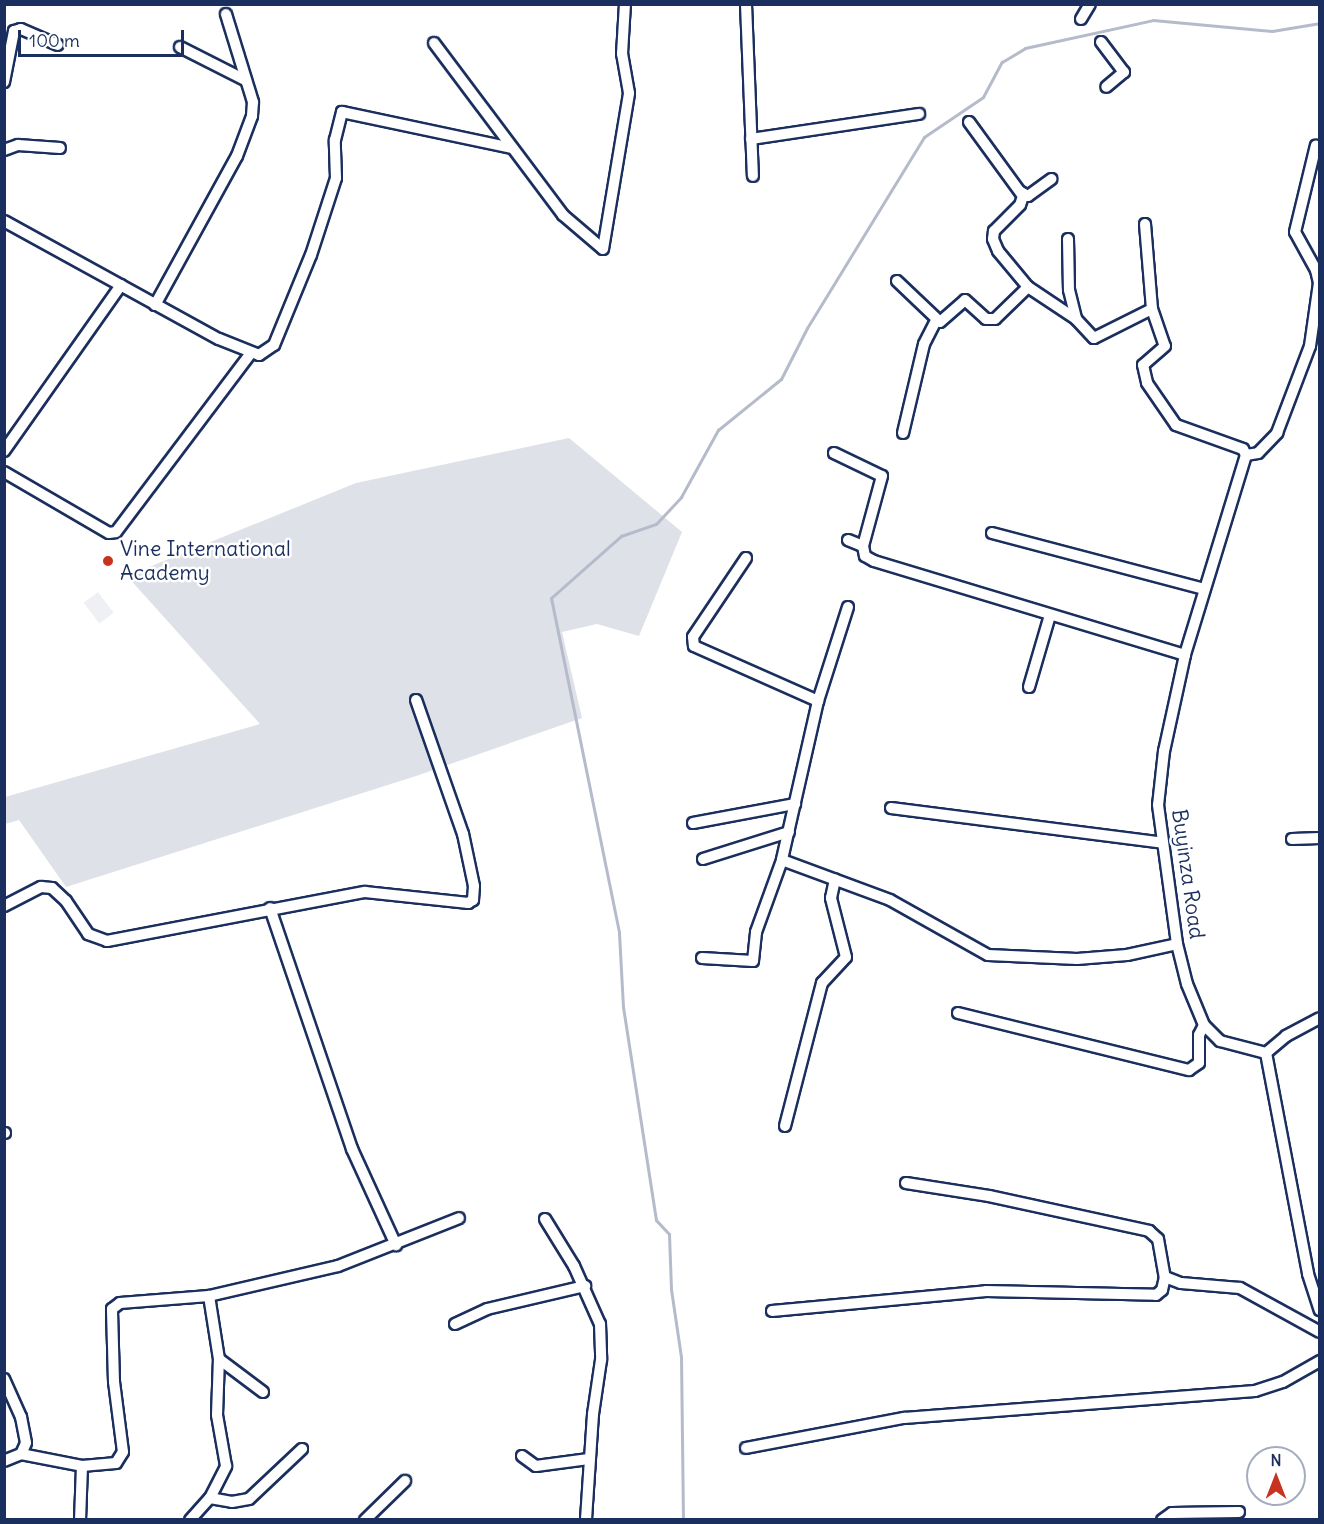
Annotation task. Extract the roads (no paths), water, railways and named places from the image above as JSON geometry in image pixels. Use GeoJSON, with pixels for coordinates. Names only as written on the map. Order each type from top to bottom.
{"type":"FeatureCollection","features":[{"type":"Feature","properties":{"kind":"street"},"geometry":{"type":"LineString","coordinates":[[434,43],[563,215],[603,249],[629,93],[622,54],[625,4]]}},
{"type":"Feature","properties":{"kind":"street"},"geometry":{"type":"LineString","coordinates":[[746,4],[753,176]]}},
{"type":"Feature","properties":{"kind":"street"},"geometry":{"type":"LineString","coordinates":[[1081,19],[1090,4]]}},
{"type":"Feature","properties":{"kind":"street"},"geometry":{"type":"LineString","coordinates":[[155,305],[248,132],[253,102],[226,14]]}},
{"type":"Feature","properties":{"kind":"street"},"geometry":{"type":"LineString","coordinates":[[4,82],[14,31],[21,29],[58,45]]}},
{"type":"Feature","properties":{"kind":"street"},"geometry":{"type":"LineString","coordinates":[[1101,42],[1124,72],[1106,87]]}},
{"type":"Feature","properties":{"kind":"street"},"geometry":{"type":"LineString","coordinates":[[180,47],[245,80]]}},
{"type":"Feature","properties":{"kind":"street"},"geometry":{"type":"LineString","coordinates":[[4,221],[155,305],[250,354],[266,354],[273,345],[312,255],[336,178],[335,140],[342,112],[511,148]]}},
{"type":"Feature","properties":{"kind":"street"},"geometry":{"type":"LineString","coordinates":[[751,139],[919,114]]}},
{"type":"Feature","properties":{"kind":"street"},"geometry":{"type":"LineString","coordinates":[[969,122],[1022,192],[1028,196],[1052,179]]}},
{"type":"Feature","properties":{"kind":"street"},"geometry":{"type":"LineString","coordinates":[[4,150],[18,145],[60,148]]}},
{"type":"Feature","properties":{"kind":"street"},"geometry":{"type":"LineString","coordinates":[[1145,224],[1152,309],[1165,346],[1143,365],[1142,373],[1173,421],[1199,434],[1243,449],[1246,454],[1258,453],[1277,433],[1310,346],[1318,283],[1313,263],[1296,237],[1295,227],[1316,145]]}},
{"type":"Feature","properties":{"kind":"street"},"geometry":{"type":"LineString","coordinates":[[1022,192],[1023,202],[996,229],[993,239],[998,252],[1028,287],[1076,319],[1090,337],[1096,338],[1152,309]]}},
{"type":"Feature","properties":{"kind":"street"},"geometry":{"type":"LineString","coordinates":[[1068,239],[1069,290],[1076,319]]}},
{"type":"Feature","properties":{"kind":"street"},"geometry":{"type":"LineString","coordinates":[[897,281],[936,320],[943,321],[964,300],[992,320],[1028,287]]}},
{"type":"Feature","properties":{"kind":"street"},"geometry":{"type":"LineString","coordinates":[[4,451],[121,285]]}},
{"type":"Feature","properties":{"kind":"street"},"geometry":{"type":"LineString","coordinates":[[903,433],[924,344],[936,320]]}},
{"type":"Feature","properties":{"kind":"street"},"geometry":{"type":"LineString","coordinates":[[4,472],[109,533],[116,532],[250,354]]}},
{"type":"Feature","properties":{"kind":"street"},"geometry":{"type":"LineString","coordinates":[[834,453],[882,476],[863,546],[865,556],[881,565],[1185,655]]}},
{"type":"Feature","properties":{"kind":"street","name":"Buyinza Road"},"geometry":{"type":"LineString","coordinates":[[1246,454],[1185,655],[1170,714],[1159,791],[1163,843],[1177,944],[1187,984],[1204,1025],[1220,1041],[1247,1051],[1266,1053]]}},
{"type":"Feature","properties":{"kind":"street"},"geometry":{"type":"LineString","coordinates":[[992,533],[1204,589]]}},
{"type":"Feature","properties":{"kind":"street"},"geometry":{"type":"LineString","coordinates":[[848,540],[863,546]]}},
{"type":"Feature","properties":{"kind":"street"},"geometry":{"type":"LineString","coordinates":[[746,558],[693,637],[694,646],[818,701]]}},
{"type":"Feature","properties":{"kind":"street"},"geometry":{"type":"LineString","coordinates":[[702,958],[753,961],[756,932],[786,846],[818,701],[848,607]]}},
{"type":"Feature","properties":{"kind":"street"},"geometry":{"type":"LineString","coordinates":[[1029,687],[1050,615]]}},
{"type":"Feature","properties":{"kind":"street"},"geometry":{"type":"LineString","coordinates":[[4,906],[41,888],[52,888],[66,901],[88,934],[99,940],[365,892],[460,903],[473,900],[463,834],[416,700]]}},
{"type":"Feature","properties":{"kind":"street"},"geometry":{"type":"LineString","coordinates":[[693,822],[795,804]]}},
{"type":"Feature","properties":{"kind":"street"},"geometry":{"type":"LineString","coordinates":[[891,808],[1163,843]]}},
{"type":"Feature","properties":{"kind":"street"},"geometry":{"type":"LineString","coordinates":[[703,859],[789,832]]}},
{"type":"Feature","properties":{"kind":"street"},"geometry":{"type":"LineString","coordinates":[[771,837],[786,846]]}},
{"type":"Feature","properties":{"kind":"street"},"geometry":{"type":"LineString","coordinates":[[1292,839],[1320,838]]}},
{"type":"Feature","properties":{"kind":"street"},"geometry":{"type":"LineString","coordinates":[[782,860],[890,900],[988,955],[1077,959],[1127,955],[1177,944]]}},
{"type":"Feature","properties":{"kind":"street"},"geometry":{"type":"LineString","coordinates":[[785,1126],[822,983],[846,957],[831,898],[835,879]]}},
{"type":"Feature","properties":{"kind":"street"},"geometry":{"type":"LineString","coordinates":[[270,908],[352,1149],[396,1245]]}},
{"type":"Feature","properties":{"kind":"street"},"geometry":{"type":"LineString","coordinates":[[957,1013],[1189,1070],[1199,1063],[1199,1035],[1204,1025]]}},
{"type":"Feature","properties":{"kind":"street"},"geometry":{"type":"LineString","coordinates":[[1319,1304],[1266,1053],[1286,1036],[1320,1018]]}},
{"type":"Feature","properties":{"kind":"street"},"geometry":{"type":"LineString","coordinates":[[772,1311],[986,1291],[1156,1295],[1162,1290],[1165,1277],[1158,1239],[1149,1231],[989,1196],[906,1183]]}},
{"type":"Feature","properties":{"kind":"street"},"geometry":{"type":"LineString","coordinates":[[4,1461],[21,1454],[82,1466],[116,1464],[123,1452],[114,1382],[112,1309],[120,1303],[209,1296],[338,1266],[396,1245],[459,1218]]}},
{"type":"Feature","properties":{"kind":"street"},"geometry":{"type":"LineString","coordinates":[[545,1219],[585,1286],[600,1324],[602,1343],[589,1460],[586,1520]]}},
{"type":"Feature","properties":{"kind":"street"},"geometry":{"type":"LineString","coordinates":[[1165,1277],[1181,1283],[1240,1288],[1320,1332]]}},
{"type":"Feature","properties":{"kind":"street"},"geometry":{"type":"LineString","coordinates":[[454,1324],[495,1306],[585,1286]]}},
{"type":"Feature","properties":{"kind":"street"},"geometry":{"type":"LineString","coordinates":[[190,1520],[210,1498],[226,1466],[217,1415],[219,1359],[209,1296]]}},
{"type":"Feature","properties":{"kind":"street"},"geometry":{"type":"LineString","coordinates":[[219,1359],[263,1392]]}},
{"type":"Feature","properties":{"kind":"street"},"geometry":{"type":"LineString","coordinates":[[746,1448],[904,1418],[1255,1391],[1282,1382],[1320,1361]]}},
{"type":"Feature","properties":{"kind":"street"},"geometry":{"type":"LineString","coordinates":[[4,1379],[24,1430],[26,1443],[21,1454]]}},
{"type":"Feature","properties":{"kind":"street"},"geometry":{"type":"LineString","coordinates":[[210,1498],[232,1502],[249,1499],[302,1449]]}},
{"type":"Feature","properties":{"kind":"street"},"geometry":{"type":"LineString","coordinates":[[522,1456],[536,1466],[589,1460]]}},
{"type":"Feature","properties":{"kind":"street"},"geometry":{"type":"LineString","coordinates":[[80,1520],[82,1466]]}},
{"type":"Feature","properties":{"kind":"street"},"geometry":{"type":"LineString","coordinates":[[365,1520],[405,1481]]}},
{"type":"Feature","properties":{"kind":"street"},"geometry":{"type":"LineString","coordinates":[[1162,1520],[1172,1513],[1239,1512]]}},
{"type":"Feature","properties":{"kind":"waterway"},"geometry":{"type":"LineString","coordinates":[[683,1520],[681,1357],[671,1289],[669,1234],[656,1220],[623,1007],[619,932],[551,598],[621,536],[656,524],[681,497],[718,430],[781,379],[807,328],[924,137],[983,97],[1002,62],[1025,48],[1153,20],[1272,31],[1320,23]]}},
{"type":"Feature","properties":{"kind":"place","name":"Vine International Academy"},"geometry":{"type":"Point","coordinates":[108,561]}}]}
